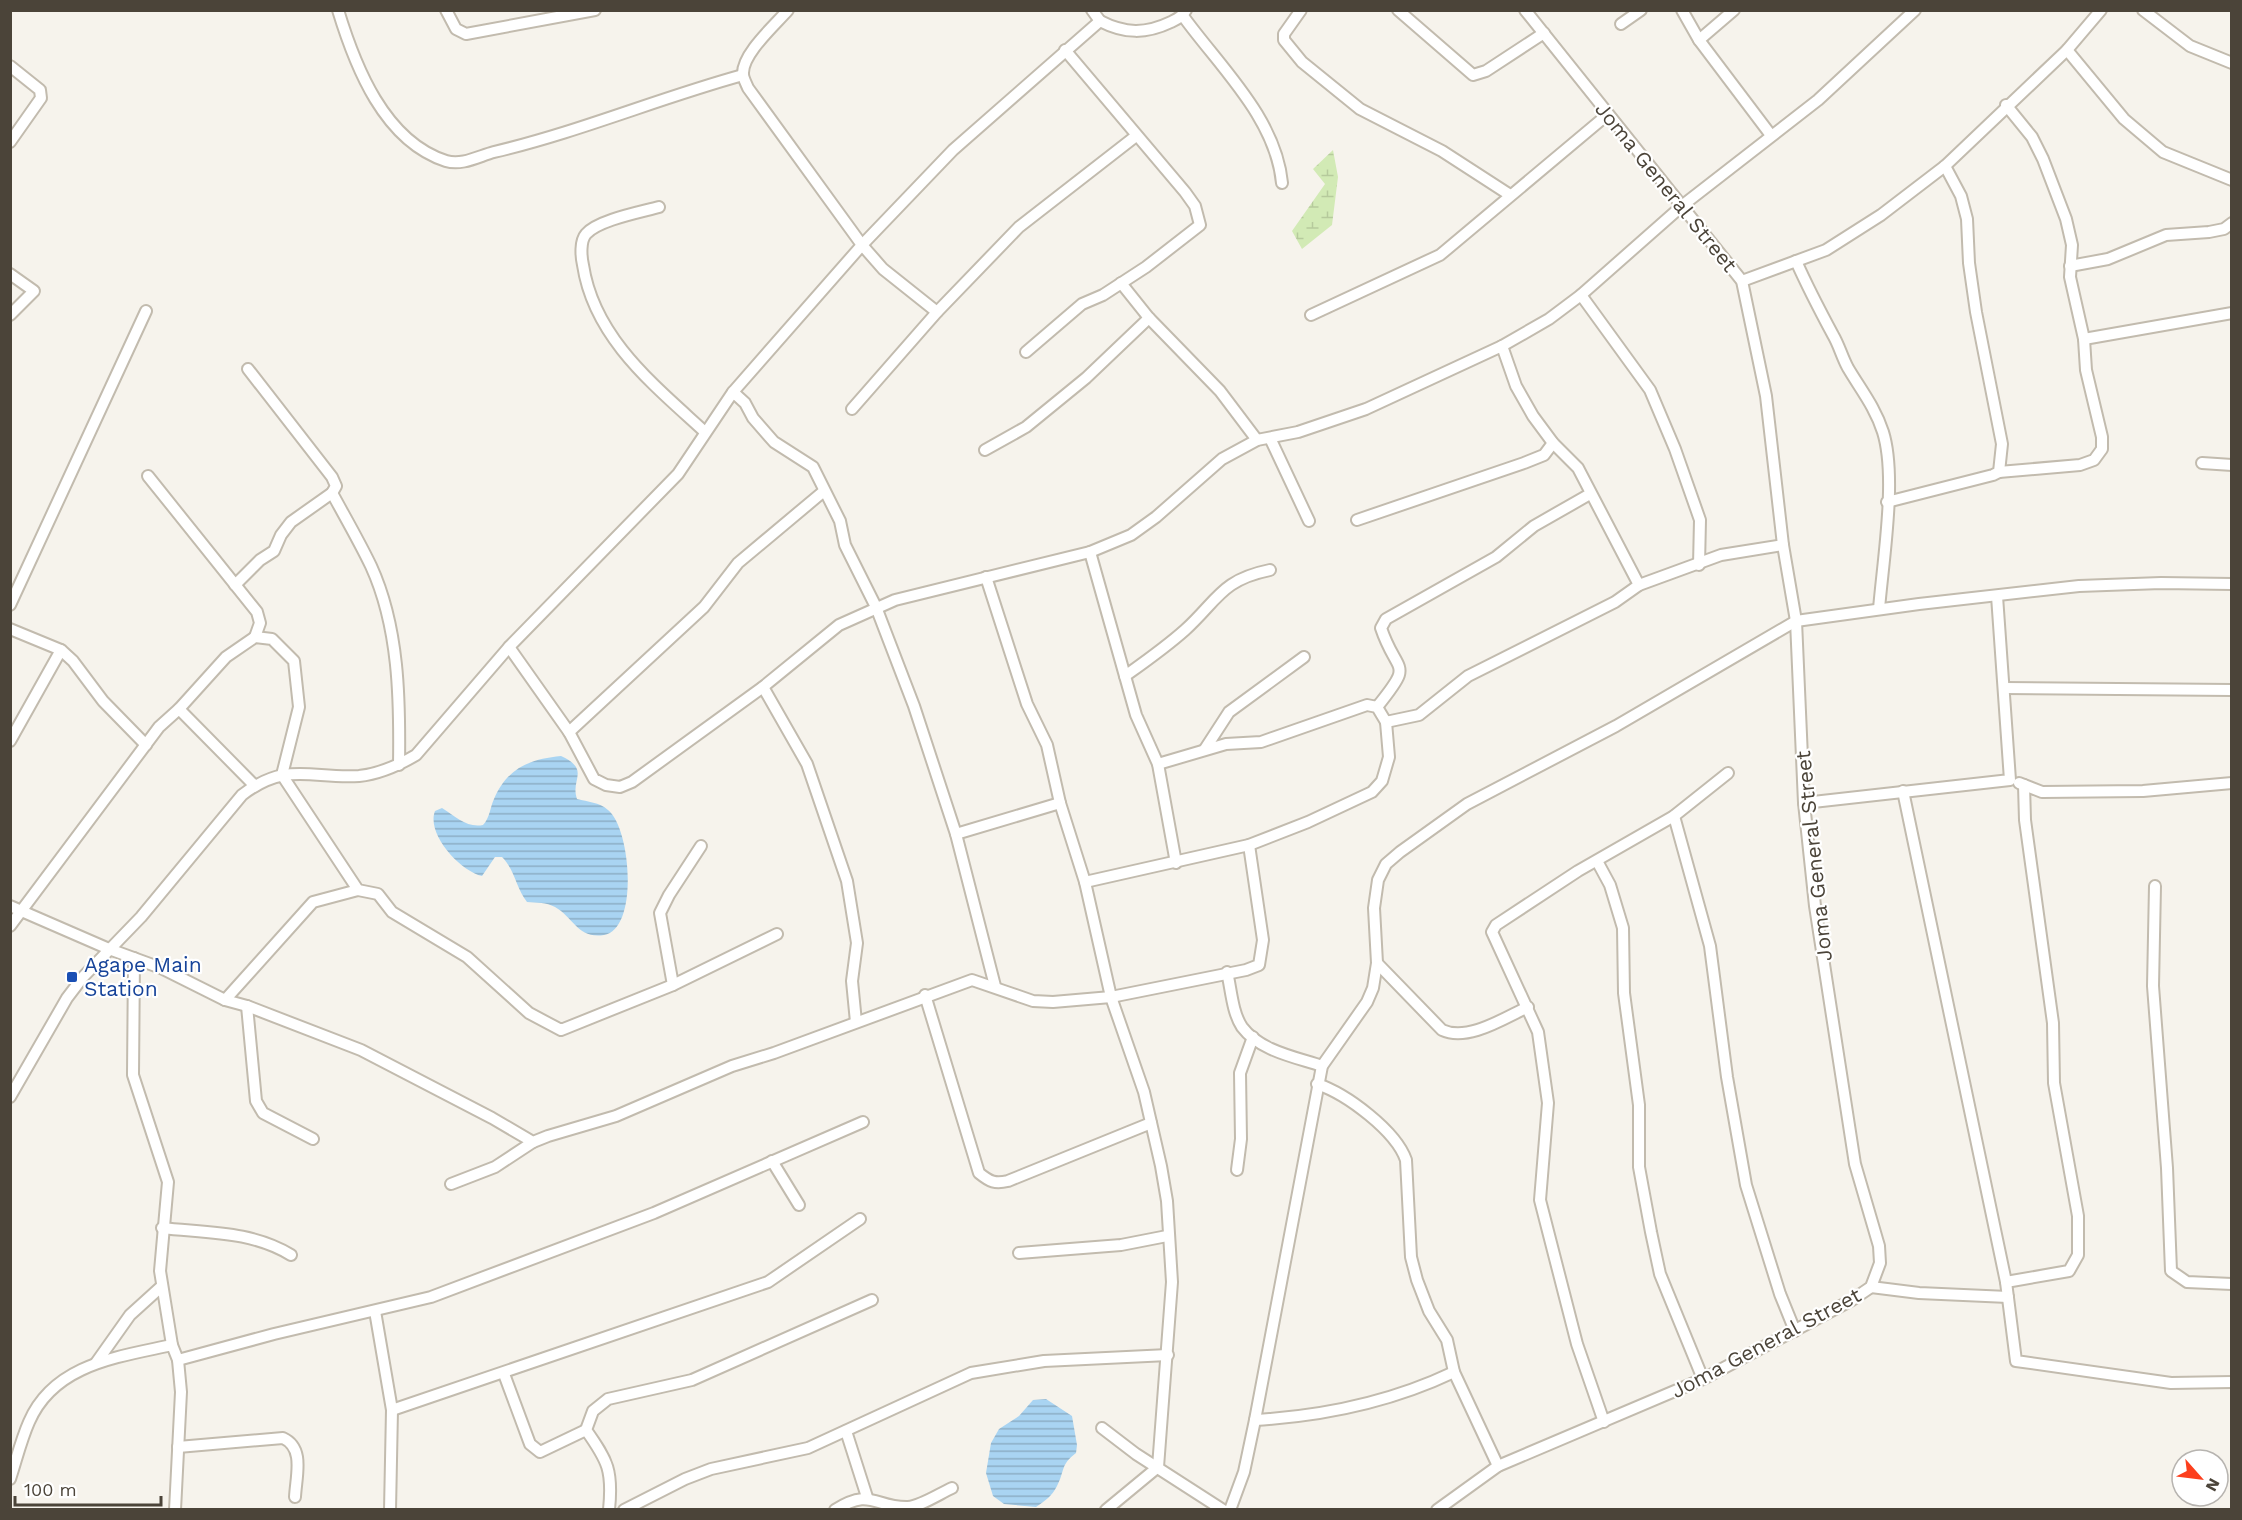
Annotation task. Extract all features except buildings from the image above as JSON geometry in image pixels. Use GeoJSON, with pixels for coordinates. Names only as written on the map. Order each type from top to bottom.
{"type":"FeatureCollection","features":[{"type":"Feature","properties":{"kind":"street"},"geometry":{"type":"LineString","coordinates":[[338,10],[351,55],[373,95],[391,120],[429,153],[448,162],[462,162],[536,143],[698,87],[742,75]]}},
{"type":"Feature","properties":{"kind":"street"},"geometry":{"type":"LineString","coordinates":[[446,10],[456,29],[466,34],[548,16],[595,10]]}},
{"type":"Feature","properties":{"kind":"street"},"geometry":{"type":"LineString","coordinates":[[788,10],[750,53],[742,75],[748,88],[862,245],[883,269],[937,312]]}},
{"type":"Feature","properties":{"kind":"street"},"geometry":{"type":"LineString","coordinates":[[1092,10],[1100,21],[1114,28],[1137,32],[1153,30],[1184,13],[1230,76],[1266,132],[1281,169],[1282,183]]}},
{"type":"Feature","properties":{"kind":"street"},"geometry":{"type":"LineString","coordinates":[[1301,10],[1284,34],[1284,40],[1302,62],[1360,109],[1442,151],[1510,195]]}},
{"type":"Feature","properties":{"kind":"street"},"geometry":{"type":"LineString","coordinates":[[1398,10],[1473,75],[1486,71],[1544,33]]}},
{"type":"Feature","properties":{"kind":"street","name":"Joma General Street"},"geometry":{"type":"LineString","coordinates":[[1437,1509],[1498,1466],[1704,1379],[1795,1331],[1871,1287],[1880,1263],[1879,1246],[1855,1164],[1815,906],[1804,803],[1796,621],[1783,545],[1766,396],[1742,281],[1525,10]]}},
{"type":"Feature","properties":{"kind":"street"},"geometry":{"type":"LineString","coordinates":[[1622,24],[1641,10]]}},
{"type":"Feature","properties":{"kind":"street"},"geometry":{"type":"LineString","coordinates":[[1682,10],[1699,40],[1770,134]]}},
{"type":"Feature","properties":{"kind":"street"},"geometry":{"type":"LineString","coordinates":[[1699,40],[1734,10]]}},
{"type":"Feature","properties":{"kind":"street"},"geometry":{"type":"LineString","coordinates":[[509,647],[569,732],[594,779],[606,785],[620,787],[632,782],[763,687],[839,625],[876,607],[1090,552],[1131,535],[1156,517],[1222,459],[1257,440],[1298,432],[1366,409],[1502,346],[1549,319],[1581,295],[1683,205],[1770,134],[1818,100],[1915,10]]}},
{"type":"Feature","properties":{"kind":"street"},"geometry":{"type":"LineString","coordinates":[[1742,281],[1826,250],[1945,166],[2006,105],[2067,50],[2101,10]]}},
{"type":"Feature","properties":{"kind":"street"},"geometry":{"type":"LineString","coordinates":[[2143,10],[2190,46],[2232,63]]}},
{"type":"Feature","properties":{"kind":"street"},"geometry":{"type":"LineString","coordinates":[[10,1097],[67,998],[141,917],[242,795],[255,786],[294,772],[360,776],[399,765],[416,754],[509,647],[678,474],[692,457],[705,432],[733,392],[862,245],[952,150],[1100,21]]}},
{"type":"Feature","properties":{"kind":"street"},"geometry":{"type":"LineString","coordinates":[[1026,352],[1082,304],[1146,267],[1200,225],[1199,216],[1190,199],[1065,50]]}},
{"type":"Feature","properties":{"kind":"street"},"geometry":{"type":"LineString","coordinates":[[2067,50],[2124,119],[2163,152],[2232,180]]}},
{"type":"Feature","properties":{"kind":"street"},"geometry":{"type":"LineString","coordinates":[[10,66],[40,90],[41,98],[10,142]]}},
{"type":"Feature","properties":{"kind":"street"},"geometry":{"type":"LineString","coordinates":[[1887,502],[2000,472],[2080,465],[2094,460],[2102,448],[2102,436],[2086,370],[2084,339],[2070,266],[2072,245],[2066,219],[2032,137],[2006,105]]}},
{"type":"Feature","properties":{"kind":"street"},"geometry":{"type":"LineString","coordinates":[[1311,315],[1440,255],[1607,115]]}},
{"type":"Feature","properties":{"kind":"street"},"geometry":{"type":"LineString","coordinates":[[852,409],[937,312],[1018,227],[1136,136]]}},
{"type":"Feature","properties":{"kind":"street"},"geometry":{"type":"LineString","coordinates":[[1945,166],[1961,195],[1967,219],[1969,263],[1976,312],[2002,444],[2000,472]]}},
{"type":"Feature","properties":{"kind":"street"},"geometry":{"type":"LineString","coordinates":[[659,207],[599,225],[587,233],[583,240],[584,274],[601,316],[620,350],[636,369],[705,432]]}},
{"type":"Feature","properties":{"kind":"street"},"geometry":{"type":"LineString","coordinates":[[2070,266],[2108,259],[2166,235],[2209,232],[2224,229],[2232,223]]}},
{"type":"Feature","properties":{"kind":"street"},"geometry":{"type":"LineString","coordinates":[[1796,261],[1817,311],[1833,335],[1847,367],[1873,405],[1884,434],[1887,454],[1887,502],[1879,609]]}},
{"type":"Feature","properties":{"kind":"street"},"geometry":{"type":"LineString","coordinates":[[10,273],[34,291],[10,315]]}},
{"type":"Feature","properties":{"kind":"street"},"geometry":{"type":"LineString","coordinates":[[1121,283],[1149,318],[1220,391],[1257,440]]}},
{"type":"Feature","properties":{"kind":"street"},"geometry":{"type":"LineString","coordinates":[[1581,295],[1654,399],[1675,449],[1700,520],[1699,565]]}},
{"type":"Feature","properties":{"kind":"street"},"geometry":{"type":"LineString","coordinates":[[10,605],[146,311]]}},
{"type":"Feature","properties":{"kind":"street"},"geometry":{"type":"LineString","coordinates":[[2084,339],[2232,313]]}},
{"type":"Feature","properties":{"kind":"street"},"geometry":{"type":"LineString","coordinates":[[985,450],[1026,427],[1086,378],[1149,318]]}},
{"type":"Feature","properties":{"kind":"street"},"geometry":{"type":"LineString","coordinates":[[1502,346],[1516,386],[1533,416],[1553,443],[1578,468],[1639,585]]}},
{"type":"Feature","properties":{"kind":"street"},"geometry":{"type":"LineString","coordinates":[[235,585],[260,560],[274,551],[281,535],[291,522],[332,493],[336,486],[332,477],[248,369]]}},
{"type":"Feature","properties":{"kind":"street"},"geometry":{"type":"LineString","coordinates":[[733,392],[745,403],[753,418],[774,442],[813,467],[840,521],[845,545],[876,607],[914,706],[956,834],[995,986]]}},
{"type":"Feature","properties":{"kind":"street"},"geometry":{"type":"LineString","coordinates":[[1270,438],[1309,521]]}},
{"type":"Feature","properties":{"kind":"street"},"geometry":{"type":"LineString","coordinates":[[1356,520],[1524,463],[1544,455],[1553,443]]}},
{"type":"Feature","properties":{"kind":"street"},"geometry":{"type":"LineString","coordinates":[[2202,463],[2232,465]]}},
{"type":"Feature","properties":{"kind":"street"},"geometry":{"type":"LineString","coordinates":[[10,926],[159,727],[179,709],[225,657],[255,637],[260,623],[257,612],[148,476]]}},
{"type":"Feature","properties":{"kind":"street"},"geometry":{"type":"LineString","coordinates":[[569,732],[704,607],[738,563],[824,491]]}},
{"type":"Feature","properties":{"kind":"street"},"geometry":{"type":"LineString","coordinates":[[332,493],[372,568],[385,610],[396,660],[399,765]]}},
{"type":"Feature","properties":{"kind":"street"},"geometry":{"type":"LineString","coordinates":[[1377,707],[1400,677],[1401,668],[1380,628],[1386,619],[1496,557],[1534,526],[1590,494]]}},
{"type":"Feature","properties":{"kind":"street"},"geometry":{"type":"LineString","coordinates":[[1386,722],[1419,715],[1468,676],[1615,602],[1639,585],[1699,565],[1721,555],[1783,545]]}},
{"type":"Feature","properties":{"kind":"street"},"geometry":{"type":"LineString","coordinates":[[1090,552],[1136,715],[1158,764],[1176,863]]}},
{"type":"Feature","properties":{"kind":"street"},"geometry":{"type":"LineString","coordinates":[[1125,676],[1168,645],[1198,618],[1217,595],[1244,576],[1270,570]]}},
{"type":"Feature","properties":{"kind":"street"},"geometry":{"type":"LineString","coordinates":[[986,577],[1027,704],[1047,745],[1060,803],[1084,882],[1111,997],[1144,1092],[1167,1201],[1167,1236],[1172,1282],[1158,1467],[1106,1509]]}},
{"type":"Feature","properties":{"kind":"street"},"geometry":{"type":"LineString","coordinates":[[1230,1509],[1244,1472],[1255,1420],[1317,1084],[1322,1066],[1367,1002],[1377,963],[1374,908],[1378,880],[1386,864],[1467,804],[1616,726],[1796,621],[1879,609],[2091,586],[2232,584]]}},
{"type":"Feature","properties":{"kind":"street"},"geometry":{"type":"LineString","coordinates":[[1997,596],[2010,780]]}},
{"type":"Feature","properties":{"kind":"street"},"geometry":{"type":"LineString","coordinates":[[10,629],[61,650],[73,661],[103,701],[146,745]]}},
{"type":"Feature","properties":{"kind":"street"},"geometry":{"type":"LineString","coordinates":[[255,637],[272,639],[294,661],[299,707],[282,775],[358,890]]}},
{"type":"Feature","properties":{"kind":"street"},"geometry":{"type":"LineString","coordinates":[[10,741],[61,650]]}},
{"type":"Feature","properties":{"kind":"street"},"geometry":{"type":"LineString","coordinates":[[1205,749],[1229,712],[1304,657]]}},
{"type":"Feature","properties":{"kind":"street"},"geometry":{"type":"LineString","coordinates":[[763,687],[807,764],[847,881],[858,943],[852,981],[856,1022]]}},
{"type":"Feature","properties":{"kind":"street"},"geometry":{"type":"LineString","coordinates":[[2004,688],[2232,690]]}},
{"type":"Feature","properties":{"kind":"street"},"geometry":{"type":"LineString","coordinates":[[1084,882],[1249,845],[1308,822],[1378,787],[1389,757],[1386,722],[1377,707],[1367,705],[1261,742],[1226,744],[1158,764]]}},
{"type":"Feature","properties":{"kind":"street"},"geometry":{"type":"LineString","coordinates":[[179,709],[255,786]]}},
{"type":"Feature","properties":{"kind":"street"},"geometry":{"type":"LineString","coordinates":[[1604,1422],[1577,1344],[1540,1200],[1548,1103],[1542,1048],[1528,1007],[1492,932],[1496,925],[1597,861],[1674,816],[1728,773]]}},
{"type":"Feature","properties":{"kind":"street"},"geometry":{"type":"LineString","coordinates":[[1804,803],[2010,780],[2042,792],[2143,792],[2232,783]]}},
{"type":"Feature","properties":{"kind":"street"},"geometry":{"type":"LineString","coordinates":[[2006,1282],[2069,1270],[2078,1255],[2078,1216],[2054,1083],[2052,1023],[2025,820],[2024,785]]}},
{"type":"Feature","properties":{"kind":"street"},"geometry":{"type":"LineString","coordinates":[[1903,791],[2006,1282],[2016,1361],[2171,1383],[2232,1382]]}},
{"type":"Feature","properties":{"kind":"street"},"geometry":{"type":"LineString","coordinates":[[956,834],[1060,803]]}},
{"type":"Feature","properties":{"kind":"street"},"geometry":{"type":"LineString","coordinates":[[1674,816],[1710,946],[1727,1077],[1746,1185],[1780,1294],[1795,1331]]}},
{"type":"Feature","properties":{"kind":"street"},"geometry":{"type":"LineString","coordinates":[[451,1184],[495,1167],[533,1142],[548,1136],[616,1116],[732,1066],[972,980],[995,986],[1033,1001],[1053,1002],[1111,997],[1246,970],[1259,965],[1263,940],[1249,845]]}},
{"type":"Feature","properties":{"kind":"street"},"geometry":{"type":"LineString","coordinates":[[673,985],[660,914],[669,895],[701,846]]}},
{"type":"Feature","properties":{"kind":"street"},"geometry":{"type":"LineString","coordinates":[[1597,861],[1610,885],[1623,928],[1624,993],[1639,1105],[1639,1167],[1651,1232],[1660,1274],[1704,1379]]}},
{"type":"Feature","properties":{"kind":"street"},"geometry":{"type":"LineString","coordinates":[[2155,886],[2153,986],[2167,1168],[2171,1271],[2187,1282],[2232,1284]]}},
{"type":"Feature","properties":{"kind":"street"},"geometry":{"type":"LineString","coordinates":[[225,1000],[313,902],[358,890],[378,894],[392,912],[467,957],[529,1013],[561,1030],[673,985],[777,934]]}},
{"type":"Feature","properties":{"kind":"street"},"geometry":{"type":"LineString","coordinates":[[10,906],[161,968],[225,1000],[247,1006],[361,1050],[533,1142]]}},
{"type":"Feature","properties":{"kind":"street"},"geometry":{"type":"LineString","coordinates":[[134,958],[133,1075],[168,1182],[166,1215],[162,1227],[160,1271],[172,1345],[178,1360],[181,1392],[175,1509]]}},
{"type":"Feature","properties":{"kind":"street"},"geometry":{"type":"LineString","coordinates":[[1377,963],[1442,1030],[1451,1034],[1479,1029],[1528,1007]]}},
{"type":"Feature","properties":{"kind":"street"},"geometry":{"type":"LineString","coordinates":[[1227,972],[1236,1013],[1242,1026],[1271,1049],[1322,1066]]}},
{"type":"Feature","properties":{"kind":"street"},"geometry":{"type":"LineString","coordinates":[[925,996],[979,1173],[987,1180],[995,1184],[1008,1181],[1151,1123]]}},
{"type":"Feature","properties":{"kind":"street"},"geometry":{"type":"LineString","coordinates":[[247,1006],[256,1101],[259,1108],[264,1113],[313,1138]]}},
{"type":"Feature","properties":{"kind":"street"},"geometry":{"type":"LineString","coordinates":[[1237,1170],[1241,1139],[1240,1073],[1253,1036]]}},
{"type":"Feature","properties":{"kind":"street"},"geometry":{"type":"LineString","coordinates":[[1317,1084],[1352,1104],[1384,1128],[1401,1146],[1406,1160],[1413,1265],[1430,1311],[1447,1340],[1454,1372],[1498,1466]]}},
{"type":"Feature","properties":{"kind":"street"},"geometry":{"type":"LineString","coordinates":[[178,1360],[274,1334],[431,1297],[623,1225],[863,1122]]}},
{"type":"Feature","properties":{"kind":"street"},"geometry":{"type":"LineString","coordinates":[[772,1161],[799,1205]]}},
{"type":"Feature","properties":{"kind":"street"},"geometry":{"type":"LineString","coordinates":[[392,1410],[469,1382],[504,1374],[579,1344],[768,1282],[860,1219]]}},
{"type":"Feature","properties":{"kind":"street"},"geometry":{"type":"LineString","coordinates":[[162,1227],[252,1237],[272,1244],[291,1255]]}},
{"type":"Feature","properties":{"kind":"street"},"geometry":{"type":"LineString","coordinates":[[1019,1253],[1121,1245],[1167,1236]]}},
{"type":"Feature","properties":{"kind":"street"},"geometry":{"type":"LineString","coordinates":[[96,1363],[130,1315],[162,1286]]}},
{"type":"Feature","properties":{"kind":"street"},"geometry":{"type":"LineString","coordinates":[[1871,1287],[1919,1293],[2008,1297]]}},
{"type":"Feature","properties":{"kind":"street"},"geometry":{"type":"LineString","coordinates":[[504,1374],[530,1444],[540,1452],[586,1430],[593,1411],[608,1399],[692,1380],[872,1300]]}},
{"type":"Feature","properties":{"kind":"street"},"geometry":{"type":"LineString","coordinates":[[375,1311],[392,1410],[390,1509]]}},
{"type":"Feature","properties":{"kind":"street"},"geometry":{"type":"LineString","coordinates":[[10,1479],[29,1421],[42,1400],[55,1386],[75,1372],[96,1363],[172,1345]]}},
{"type":"Feature","properties":{"kind":"street"},"geometry":{"type":"LineString","coordinates":[[624,1509],[711,1469],[808,1448],[970,1373],[1044,1361],[1168,1355]]}},
{"type":"Feature","properties":{"kind":"street"},"geometry":{"type":"LineString","coordinates":[[1255,1420],[1301,1418],[1348,1409],[1424,1386],[1454,1372]]}},
{"type":"Feature","properties":{"kind":"street"},"geometry":{"type":"LineString","coordinates":[[1102,1428],[1136,1454],[1223,1509]]}},
{"type":"Feature","properties":{"kind":"street"},"geometry":{"type":"LineString","coordinates":[[586,1430],[605,1456],[609,1473],[609,1509]]}},
{"type":"Feature","properties":{"kind":"street"},"geometry":{"type":"LineString","coordinates":[[846,1431],[867,1497]]}},
{"type":"Feature","properties":{"kind":"street"},"geometry":{"type":"LineString","coordinates":[[178,1447],[283,1438],[293,1443],[297,1449],[295,1497]]}},
{"type":"Feature","properties":{"kind":"street"},"geometry":{"type":"LineString","coordinates":[[835,1509],[850,1501],[867,1497],[891,1505],[909,1507],[952,1488]]}},
{"type":"Feature","properties":{"kind":"green space"},"geometry":{"type":"Polygon","coordinates":[[[1333,150],[1338,177],[1332,225],[1302,249],[1292,231],[1325,184],[1313,169],[1333,150]]]}},
{"type":"Feature","properties":{"kind":"water"},"geometry":{"type":"Polygon","coordinates":[[[561,756],[570,761],[577,770],[577,799],[605,807],[616,820],[622,836],[628,877],[627,898],[623,915],[615,929],[604,935],[588,934],[582,931],[552,905],[527,902],[502,857],[495,857],[482,876],[473,873],[447,850],[435,830],[435,811],[442,808],[467,823],[483,825],[499,788],[513,773],[530,763],[561,756]]]}},
{"type":"Feature","properties":{"kind":"water"},"geometry":{"type":"Polygon","coordinates":[[[1046,1399],[1072,1416],[1077,1445],[1076,1453],[1065,1465],[1055,1490],[1042,1503],[1036,1507],[1004,1504],[993,1496],[986,1473],[991,1443],[999,1429],[1019,1416],[1033,1400],[1046,1399]]]}},
{"type":"Feature","properties":{"kind":"place","name":"Agape Main Station"},"geometry":{"type":"Point","coordinates":[72,977]}}]}
